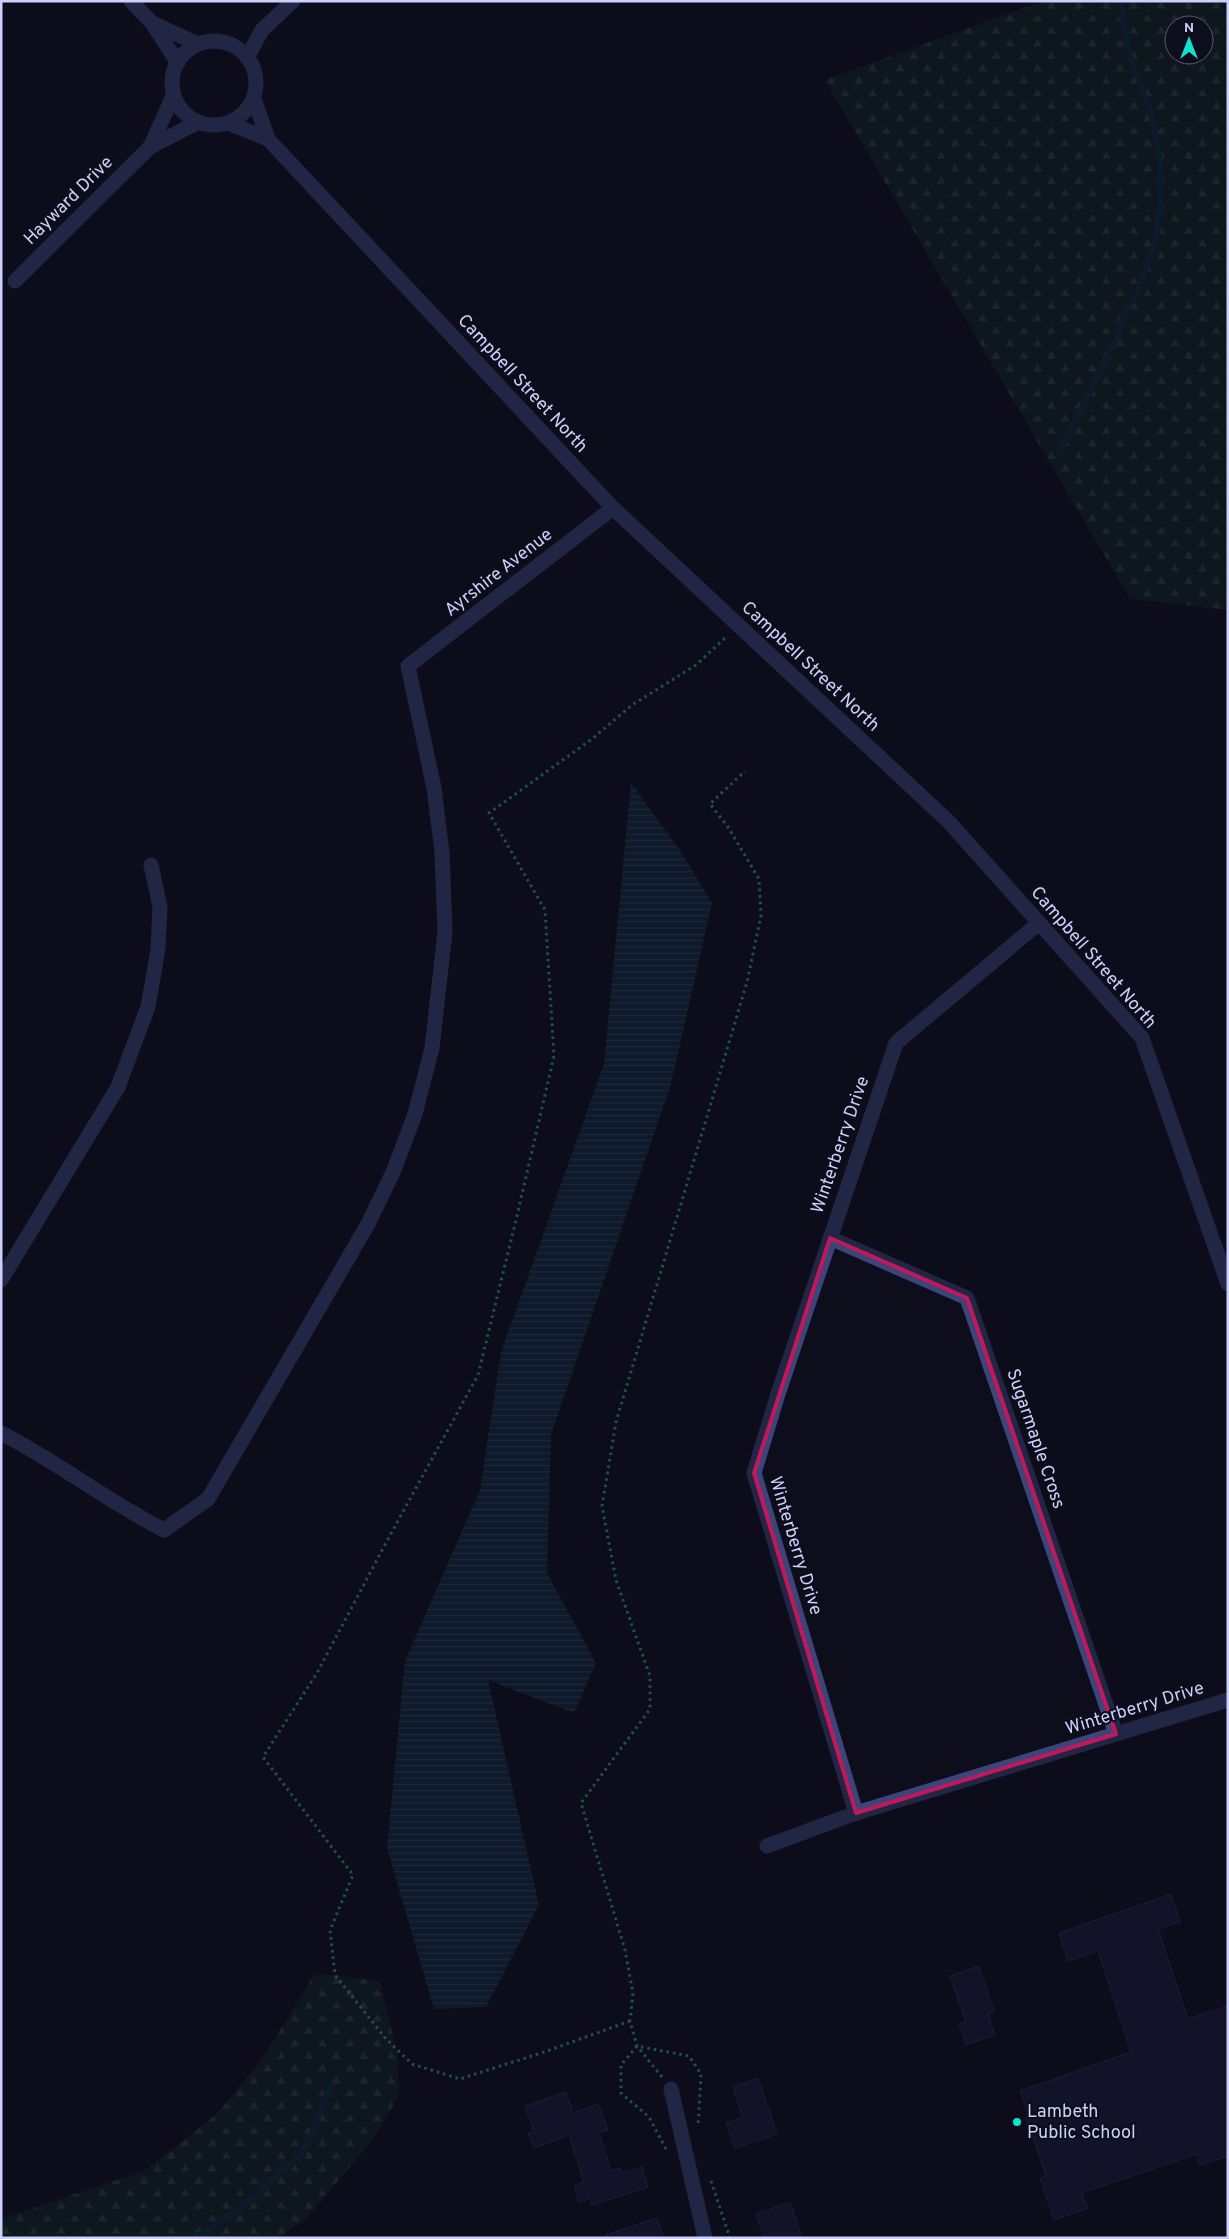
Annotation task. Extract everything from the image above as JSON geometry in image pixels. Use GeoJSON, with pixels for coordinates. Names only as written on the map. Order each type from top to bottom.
{"type":"FeatureCollection","features":[{"type":"Feature","properties":{"kind":"street"},"geometry":{"type":"LineString","coordinates":[[131,1],[152,23],[178,63]]}},
{"type":"Feature","properties":{"kind":"street"},"geometry":{"type":"LineString","coordinates":[[247,58],[262,30],[293,1]]}},
{"type":"Feature","properties":{"kind":"street"},"geometry":{"type":"LineString","coordinates":[[152,23],[198,44]]}},
{"type":"Feature","properties":{"kind":"street"},"geometry":{"type":"LineString","coordinates":[[226,43],[262,30]]}},
{"type":"Feature","properties":{"kind":"street"},"geometry":{"type":"LineString","coordinates":[[205,41],[226,43],[232,45],[252,64],[257,77],[254,99],[243,115],[228,123],[218,126],[198,122],[191,119],[180,109],[173,96],[171,82],[174,68],[192,46],[205,41]]}},
{"type":"Feature","properties":{"kind":"street","name":"Hayward Drive"},"geometry":{"type":"LineString","coordinates":[[150,147],[173,96]]}},
{"type":"Feature","properties":{"kind":"street","name":"Campbell Street North"},"geometry":{"type":"LineString","coordinates":[[254,99],[268,139],[613,508],[949,822],[1142,1038],[1228,1284]]}},
{"type":"Feature","properties":{"kind":"street","name":"Hayward Drive"},"geometry":{"type":"LineString","coordinates":[[15,281],[150,147],[198,122]]}},
{"type":"Feature","properties":{"kind":"street","name":"Campbell Street North"},"geometry":{"type":"LineString","coordinates":[[228,123],[268,139]]}},
{"type":"Feature","properties":{"kind":"street","name":"Ayrshire Avenue"},"geometry":{"type":"LineString","coordinates":[[1,1433],[25,1445],[140,1518],[164,1530],[208,1499],[368,1224],[394,1170],[415,1114],[432,1048],[445,932],[442,852],[434,788],[408,666],[613,508]]}},
{"type":"Feature","properties":{"kind":"street"},"geometry":{"type":"LineString","coordinates":[[1,1280],[118,1087],[148,1007],[158,950],[160,907],[151,865]]}},
{"type":"Feature","properties":{"kind":"street","name":"Winterberry Drive"},"geometry":{"type":"LineString","coordinates":[[1039,923],[896,1042],[778,1394],[754,1473],[856,1813],[1228,1700]]}},
{"type":"Feature","properties":{"kind":"street","name":"Sugarmaple Cross"},"geometry":{"type":"LineString","coordinates":[[830,1238],[967,1298],[1116,1734]]}},
{"type":"Feature","properties":{"kind":"street"},"geometry":{"type":"LineString","coordinates":[[768,1846],[856,1813]]}},
{"type":"Feature","properties":{"kind":"street"},"geometry":{"type":"LineString","coordinates":[[672,2089],[705,2238]]}},
{"type":"Feature","properties":{"kind":"path"},"geometry":{"type":"LineString","coordinates":[[630,2021],[547,2051],[460,2079],[412,2064],[386,2039],[335,1975],[330,1930],[353,1875],[263,1757],[317,1673],[478,1375],[502,1278],[554,1056],[545,910],[489,813],[592,739],[632,705],[696,666],[738,625]]}},
{"type":"Feature","properties":{"kind":"path"},"geometry":{"type":"LineString","coordinates":[[672,2089],[637,2046],[630,2021],[633,1993],[626,1950],[581,1803],[650,1709],[650,1676],[616,1580],[602,1506],[616,1422],[747,982],[761,916],[759,880],[728,827],[710,804],[745,771]]}},
{"type":"Feature","properties":{"kind":"path"},"geometry":{"type":"LineString","coordinates":[[709,2174],[730,2238]]}},
{"type":"Feature","properties":{"kind":"highlighted area"},"geometry":{"type":"Polygon","coordinates":[[[830,1238],[967,1298],[1116,1734],[856,1813],[754,1473],[830,1238]]]}},
{"type":"Feature","properties":{"kind":"green space"},"geometry":{"type":"Polygon","coordinates":[[[1043,1],[1228,1],[1228,610],[1130,599],[825,80],[1043,1]]]}},
{"type":"Feature","properties":{"kind":"green space"},"geometry":{"type":"Polygon","coordinates":[[[315,1973],[380,1981],[398,2058],[399,2096],[371,2142],[305,2220],[278,2238],[1,2238],[1,2219],[144,2171],[217,2114],[265,2055],[315,1973]]]}},
{"type":"Feature","properties":{"kind":"water"},"geometry":{"type":"Polygon","coordinates":[[[631,783],[681,852],[712,903],[671,1084],[551,1435],[547,1573],[596,1663],[574,1713],[488,1680],[539,1905],[486,2007],[434,2009],[387,1848],[405,1661],[480,1490],[501,1352],[604,1064],[631,783]]]}},
{"type":"Feature","properties":{"kind":"building"},"geometry":{"type":"Polygon","coordinates":[[[1171,1894],[1180,1922],[1158,1929],[1188,2019],[1228,2006],[1228,2156],[1200,2165],[1197,2154],[1081,2193],[1088,2208],[1054,2220],[1040,2178],[1046,2176],[1026,2117],[1029,2117],[1020,2091],[1131,2052],[1098,1951],[1068,1961],[1059,1933],[1171,1894]]]}},
{"type":"Feature","properties":{"kind":"building"},"geometry":{"type":"Polygon","coordinates":[[[979,1966],[994,2011],[988,2014],[995,2035],[966,2045],[959,2024],[966,2022],[950,1976],[979,1966]]]}},
{"type":"Feature","properties":{"kind":"building"},"geometry":{"type":"Polygon","coordinates":[[[758,2078],[777,2134],[735,2148],[726,2123],[743,2118],[733,2087],[758,2078]]]}},
{"type":"Feature","properties":{"kind":"building"},"geometry":{"type":"Polygon","coordinates":[[[566,2092],[573,2113],[598,2104],[608,2130],[599,2133],[611,2171],[620,2168],[622,2173],[642,2167],[648,2187],[592,2205],[590,2199],[579,2202],[574,2186],[584,2182],[569,2135],[534,2148],[528,2133],[534,2131],[525,2106],[566,2092]]]}},
{"type":"Feature","properties":{"kind":"building"},"geometry":{"type":"Polygon","coordinates":[[[790,2202],[802,2238],[764,2238],[756,2214],[790,2202]]]}},
{"type":"Feature","properties":{"kind":"building"},"geometry":{"type":"Polygon","coordinates":[[[657,2218],[664,2238],[607,2238],[606,2235],[657,2218]]]}},
{"type":"Feature","properties":{"kind":"waterway"},"geometry":{"type":"LineString","coordinates":[[1059,452],[1117,339],[1123,317],[1138,291],[1158,232],[1158,215],[1161,212],[1161,165],[1150,109],[1131,60],[1122,19],[1122,1]]}},
{"type":"Feature","properties":{"kind":"waterway"},"geometry":{"type":"LineString","coordinates":[[194,2238],[251,2200],[301,2153],[312,2133],[330,2086]]}},
{"type":"Feature","properties":{"kind":"place","name":"Lambeth Public School"},"geometry":{"type":"Point","coordinates":[1017,2122]}}]}
